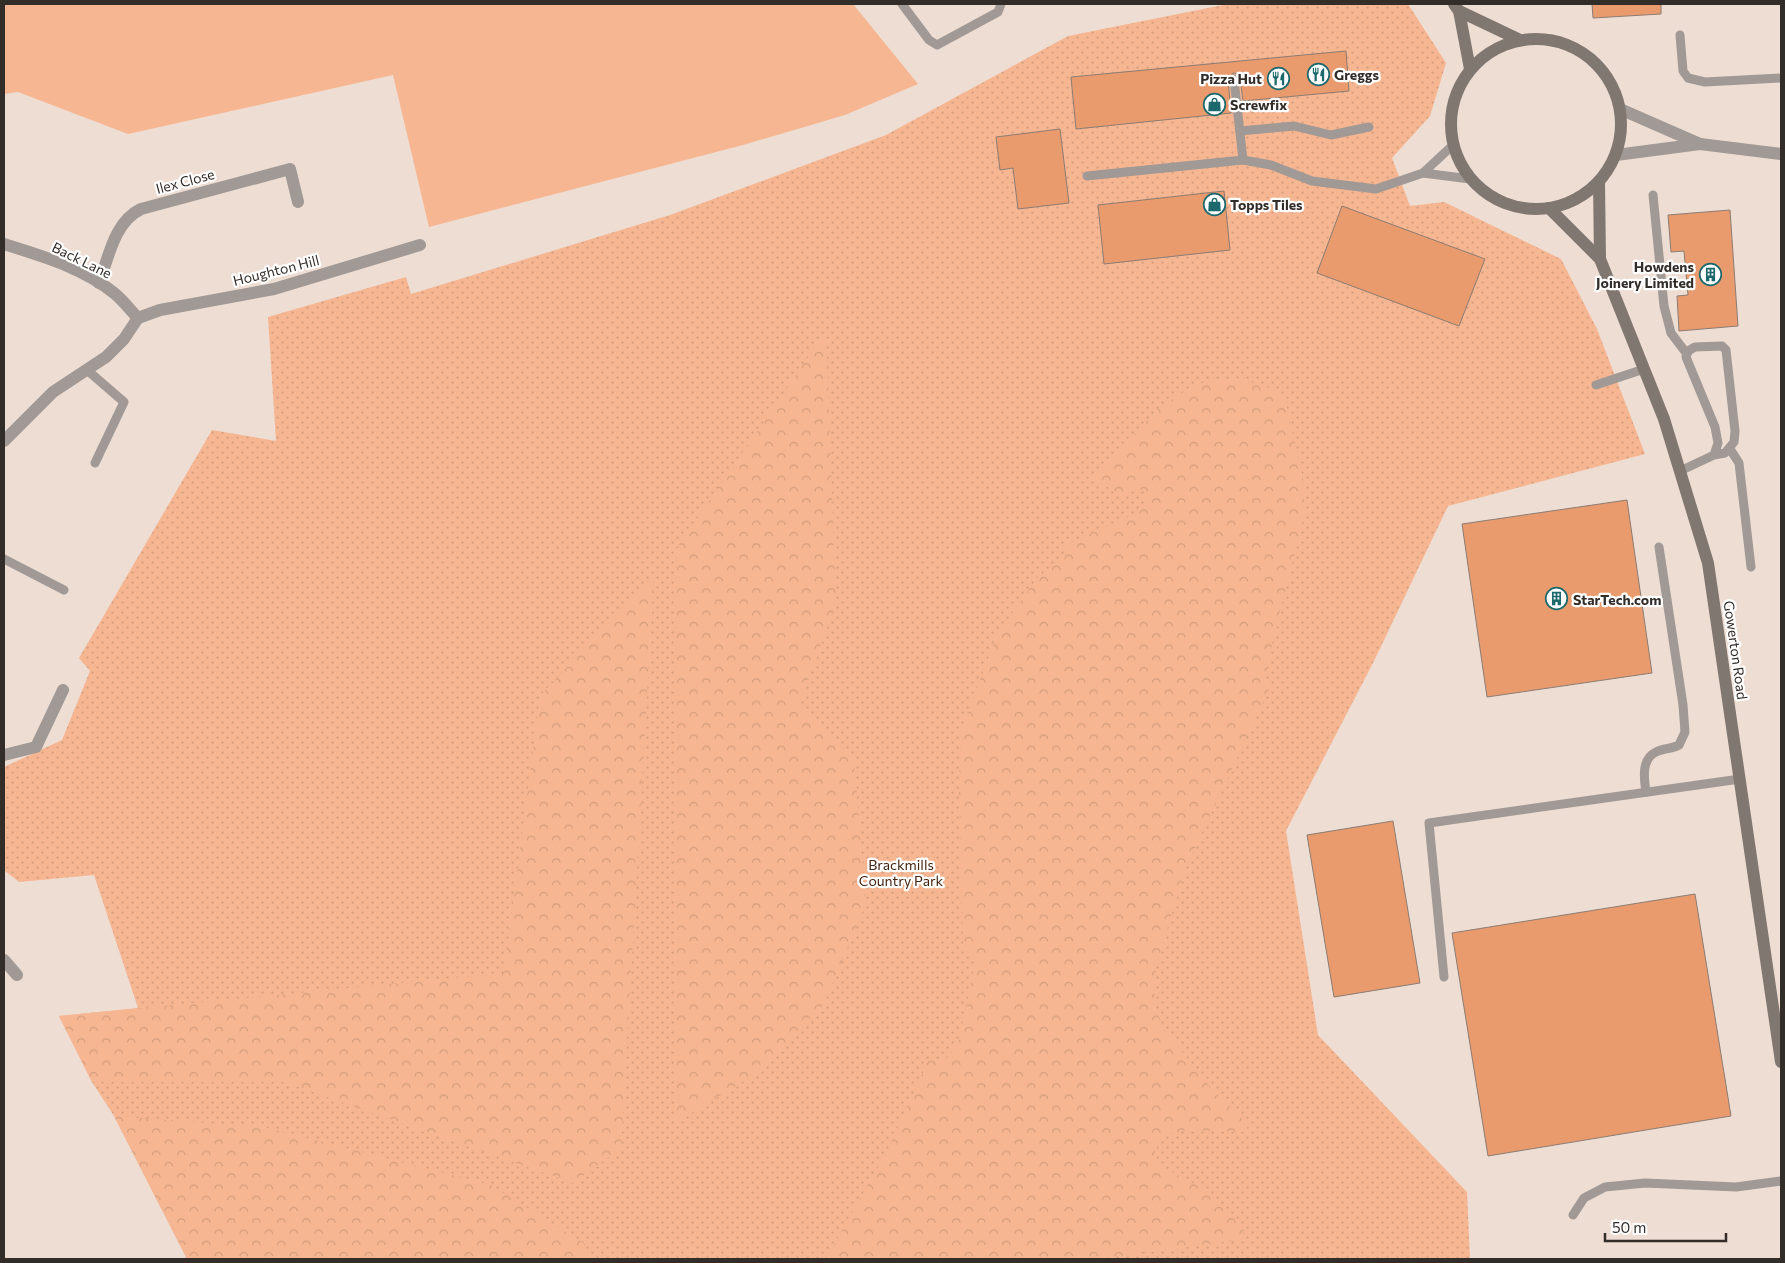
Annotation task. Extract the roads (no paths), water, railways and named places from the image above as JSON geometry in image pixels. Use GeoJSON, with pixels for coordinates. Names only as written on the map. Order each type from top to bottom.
{"type":"FeatureCollection","features":[{"type":"Feature","properties":{"kind":"street"},"geometry":{"type":"LineString","coordinates":[[1456,7],[1520,40]]}},
{"type":"Feature","properties":{"kind":"street"},"geometry":{"type":"LineString","coordinates":[[1456,7],[1470,69]]}},
{"type":"Feature","properties":{"kind":"street"},"geometry":{"type":"LineString","coordinates":[[1547,39],[1573,47],[1595,62],[1611,83],[1620,109],[1621,132],[1616,155],[1599,182],[1576,200],[1549,208],[1520,208],[1493,198],[1470,179],[1460,162],[1453,144],[1451,118],[1457,92],[1470,69],[1492,50],[1520,40],[1547,39]]}},
{"type":"Feature","properties":{"kind":"street"},"geometry":{"type":"LineString","coordinates":[[1620,109],[1700,144]]}},
{"type":"Feature","properties":{"kind":"street"},"geometry":{"type":"LineString","coordinates":[[1616,155],[1700,144],[1781,154]]}},
{"type":"Feature","properties":{"kind":"street","name":"Ilex Close"},"geometry":{"type":"LineString","coordinates":[[99,282],[119,229],[129,216],[141,209],[290,169],[298,202]]}},
{"type":"Feature","properties":{"kind":"street","name":"Gowerton Road"},"geometry":{"type":"LineString","coordinates":[[1599,182],[1600,259],[1664,419],[1708,563],[1781,1062]]}},
{"type":"Feature","properties":{"kind":"street","name":"Gowerton Road"},"geometry":{"type":"LineString","coordinates":[[1549,208],[1600,259]]}},
{"type":"Feature","properties":{"kind":"street","name":"Back Lane"},"geometry":{"type":"LineString","coordinates":[[4,244],[57,261],[99,282],[115,293],[138,318]]}},
{"type":"Feature","properties":{"kind":"street","name":"Houghton Hill"},"geometry":{"type":"LineString","coordinates":[[138,318],[160,310],[274,289],[420,245]]}},
{"type":"Feature","properties":{"kind":"street"},"geometry":{"type":"LineString","coordinates":[[4,441],[53,392],[106,358],[124,339],[138,318]]}},
{"type":"Feature","properties":{"kind":"street"},"geometry":{"type":"LineString","coordinates":[[4,755],[36,747],[63,690]]}},
{"type":"Feature","properties":{"kind":"street"},"geometry":{"type":"LineString","coordinates":[[4,960],[18,976]]}},
{"type":"Feature","properties":{"kind":"lane"},"geometry":{"type":"LineString","coordinates":[[902,4],[931,43],[937,45],[998,12],[1001,4]]}},
{"type":"Feature","properties":{"kind":"lane"},"geometry":{"type":"LineString","coordinates":[[1680,36],[1682,71],[1688,78],[1705,82],[1781,78]]}},
{"type":"Feature","properties":{"kind":"lane"},"geometry":{"type":"LineString","coordinates":[[1234,79],[1243,160]]}},
{"type":"Feature","properties":{"kind":"lane"},"geometry":{"type":"LineString","coordinates":[[1240,131],[1294,126],[1331,135],[1369,127]]}},
{"type":"Feature","properties":{"kind":"lane"},"geometry":{"type":"LineString","coordinates":[[1087,176],[1243,160],[1272,165],[1312,180],[1376,189],[1423,173],[1453,144]]}},
{"type":"Feature","properties":{"kind":"lane"},"geometry":{"type":"LineString","coordinates":[[1423,173],[1470,179]]}},
{"type":"Feature","properties":{"kind":"lane"},"geometry":{"type":"LineString","coordinates":[[1653,196],[1664,306],[1671,333],[1687,354],[1686,357],[1715,427],[1718,443],[1714,455]]}},
{"type":"Feature","properties":{"kind":"lane"},"geometry":{"type":"LineString","coordinates":[[1680,471],[1714,455],[1725,453],[1730,448],[1735,431],[1726,350],[1722,346],[1703,346],[1695,347],[1687,354]]}},
{"type":"Feature","properties":{"kind":"lane"},"geometry":{"type":"LineString","coordinates":[[1596,385],[1644,369]]}},
{"type":"Feature","properties":{"kind":"lane"},"geometry":{"type":"LineString","coordinates":[[87,370],[124,402],[95,463]]}},
{"type":"Feature","properties":{"kind":"lane"},"geometry":{"type":"LineString","coordinates":[[1730,448],[1739,463],[1751,567]]}},
{"type":"Feature","properties":{"kind":"lane"},"geometry":{"type":"LineString","coordinates":[[1646,792],[1644,774],[1650,756],[1654,752],[1679,745],[1685,732],[1683,706],[1659,547]]}},
{"type":"Feature","properties":{"kind":"lane"},"geometry":{"type":"LineString","coordinates":[[4,559],[64,590]]}},
{"type":"Feature","properties":{"kind":"lane"},"geometry":{"type":"LineString","coordinates":[[1444,977],[1429,823],[1740,779]]}},
{"type":"Feature","properties":{"kind":"lane"},"geometry":{"type":"LineString","coordinates":[[1573,1215],[1584,1198],[1605,1187],[1645,1182],[1736,1187],[1781,1182]]}},
{"type":"Feature","properties":{"kind":"place","name":"Greggs"},"geometry":{"type":"Point","coordinates":[1318,74]}},
{"type":"Feature","properties":{"kind":"place","name":"Pizza Hut"},"geometry":{"type":"Point","coordinates":[1278,78]}},
{"type":"Feature","properties":{"kind":"place","name":"Screwfix"},"geometry":{"type":"Point","coordinates":[1214,104]}},
{"type":"Feature","properties":{"kind":"place","name":"Topps Tiles"},"geometry":{"type":"Point","coordinates":[1214,204]}},
{"type":"Feature","properties":{"kind":"place","name":"Howdens Joinery Limited"},"geometry":{"type":"Point","coordinates":[1710,274]}},
{"type":"Feature","properties":{"kind":"place","name":"StarTech.com"},"geometry":{"type":"Point","coordinates":[1557,599]}},
{"type":"Feature","properties":{"kind":"park label","name":"Brackmills Country Park"},"geometry":{"type":"Point","coordinates":[901,872]}}]}
